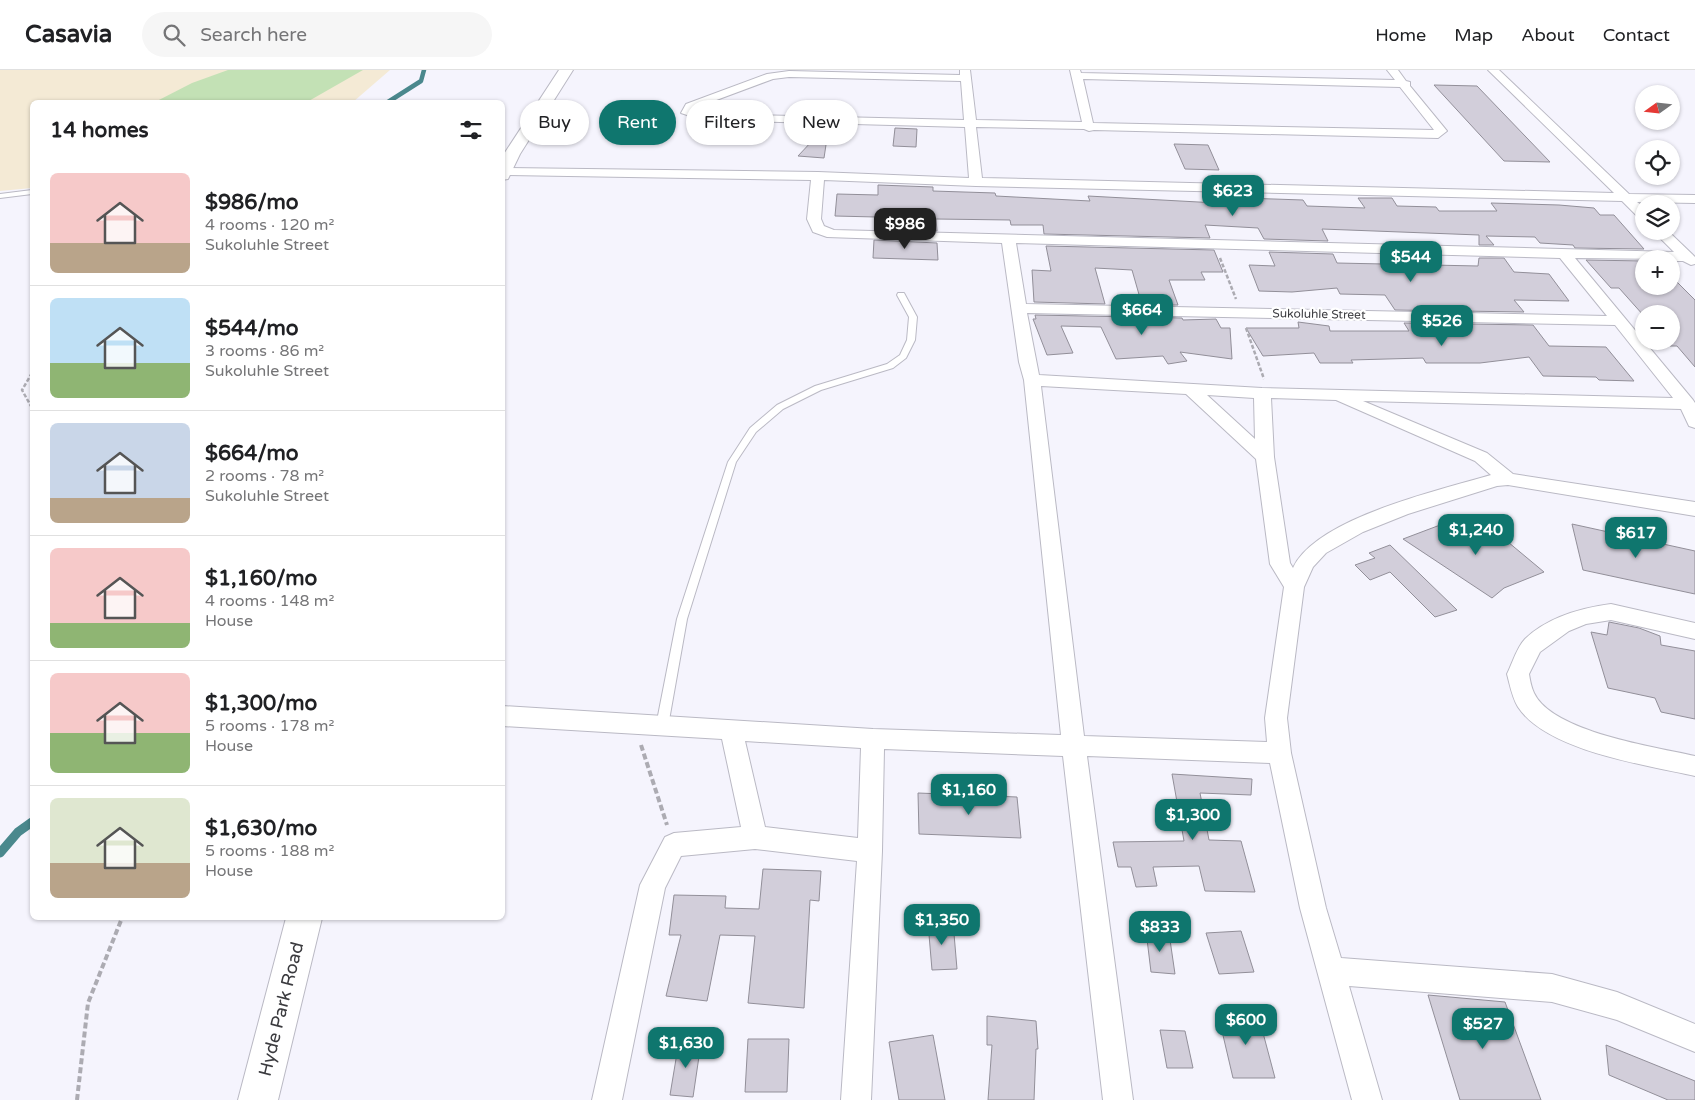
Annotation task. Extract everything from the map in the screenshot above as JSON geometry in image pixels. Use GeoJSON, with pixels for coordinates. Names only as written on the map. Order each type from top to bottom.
{"type":"FeatureCollection","features":[{"type":"Feature","properties":{"kind":"street"},"geometry":{"type":"LineString","coordinates":[[505,169],[512,154],[566,70]]}},
{"type":"Feature","properties":{"kind":"street"},"geometry":{"type":"LineString","coordinates":[[976,182],[969,125],[965,74],[809,73],[771,76],[690,106],[687,112],[702,118],[969,125],[1089,128],[1438,134],[1441,131],[1406,84],[1392,70]]}},
{"type":"Feature","properties":{"kind":"street"},"geometry":{"type":"LineString","coordinates":[[1493,70],[1635,206]]}},
{"type":"Feature","properties":{"kind":"street"},"geometry":{"type":"LineString","coordinates":[[1089,128],[1076,73],[1406,84]]}},
{"type":"Feature","properties":{"kind":"street"},"geometry":{"type":"LineString","coordinates":[[505,173],[818,176],[976,182],[1695,199]]}},
{"type":"Feature","properties":{"kind":"street"},"geometry":{"type":"LineString","coordinates":[[818,176],[814,219],[818,230],[832,234],[1564,254],[1691,261]]}},
{"type":"Feature","properties":{"kind":"street"},"geometry":{"type":"LineString","coordinates":[[1008,238],[1027,362],[1032,380],[1065,677],[1118,1100]]}},
{"type":"Feature","properties":{"kind":"street"},"geometry":{"type":"LineString","coordinates":[[1669,240],[1691,261]]}},
{"type":"Feature","properties":{"kind":"street"},"geometry":{"type":"LineString","coordinates":[[1564,254],[1687,404],[1695,422]]}},
{"type":"Feature","properties":{"kind":"street","name":"Sukoluhle Street"},"geometry":{"type":"LineString","coordinates":[[1020,308],[1618,321]]}},
{"type":"Feature","properties":{"kind":"street"},"geometry":{"type":"LineString","coordinates":[[1032,380],[1262,393],[1687,404]]}},
{"type":"Feature","properties":{"kind":"street"},"geometry":{"type":"LineString","coordinates":[[1192,390],[1265,456]]}},
{"type":"Feature","properties":{"kind":"street"},"geometry":{"type":"LineString","coordinates":[[1262,393],[1265,456],[1280,564],[1294,587]]}},
{"type":"Feature","properties":{"kind":"street"},"geometry":{"type":"LineString","coordinates":[[1336,395],[1481,457],[1508,479]]}},
{"type":"Feature","properties":{"kind":"street"},"geometry":{"type":"LineString","coordinates":[[1367,1100],[1330,971],[1279,753],[1276,718],[1294,587],[1305,563],[1319,548],[1356,527],[1401,509],[1496,480],[1508,479],[1695,510]]}},
{"type":"Feature","properties":{"kind":"street"},"geometry":{"type":"LineString","coordinates":[[1695,630],[1612,612],[1584,616],[1562,625],[1532,646],[1518,674],[1526,700],[1545,721],[1559,729],[1574,736],[1695,766]]}},
{"type":"Feature","properties":{"kind":"street"},"geometry":{"type":"LineString","coordinates":[[505,716],[873,739],[1279,753]]}},
{"type":"Feature","properties":{"kind":"street"},"geometry":{"type":"LineString","coordinates":[[731,730],[743,774],[755,837]]}},
{"type":"Feature","properties":{"kind":"street"},"geometry":{"type":"LineString","coordinates":[[856,1100],[870,851],[873,739]]}},
{"type":"Feature","properties":{"kind":"street"},"geometry":{"type":"LineString","coordinates":[[607,1100],[652,885],[674,844],[755,837],[870,851]]}},
{"type":"Feature","properties":{"kind":"street","name":"Hyde Park Road"},"geometry":{"type":"LineString","coordinates":[[258,1100],[303,920]]}},
{"type":"Feature","properties":{"kind":"street"},"geometry":{"type":"LineString","coordinates":[[1330,971],[1552,988],[1618,1006],[1695,1038]]}},
{"type":"Feature","properties":{"kind":"lane"},"geometry":{"type":"LineString","coordinates":[[0,196],[30,192]]}},
{"type":"Feature","properties":{"kind":"lane"},"geometry":{"type":"LineString","coordinates":[[662,726],[682,619],[732,462],[754,430],[780,407],[818,388],[890,366],[903,356],[911,340],[913,317],[901,295]]}},
{"type":"Feature","properties":{"kind":"path"},"geometry":{"type":"LineString","coordinates":[[30,376],[22,390],[30,404]]}},
{"type":"Feature","properties":{"kind":"path"},"geometry":{"type":"LineString","coordinates":[[635,724],[674,844]]}},
{"type":"Feature","properties":{"kind":"path"},"geometry":{"type":"LineString","coordinates":[[77,1100],[88,1004],[121,920]]}},
{"type":"Feature","properties":{"kind":"shaded area"},"geometry":{"type":"Polygon","coordinates":[[[0,70],[390,70],[355,100],[30,100],[30,188],[0,191],[0,70]]]}},
{"type":"Feature","properties":{"kind":"green space"},"geometry":{"type":"Polygon","coordinates":[[[228,70],[363,70],[310,100],[159,100],[192,83],[228,70]]]}},
{"type":"Feature","properties":{"kind":"building"},"geometry":{"type":"Polygon","coordinates":[[[1434,85],[1477,86],[1550,162],[1504,161],[1434,85]]]}},
{"type":"Feature","properties":{"kind":"building"},"geometry":{"type":"Polygon","coordinates":[[[895,128],[917,129],[916,147],[893,146],[895,128]]]}},
{"type":"Feature","properties":{"kind":"building"},"geometry":{"type":"Polygon","coordinates":[[[1174,144],[1208,145],[1219,170],[1185,169],[1174,144]]]}},
{"type":"Feature","properties":{"kind":"building"},"geometry":{"type":"Polygon","coordinates":[[[808,145],[826,145],[824,158],[798,156],[808,145]]]}},
{"type":"Feature","properties":{"kind":"building"},"geometry":{"type":"Polygon","coordinates":[[[878,185],[933,187],[933,191],[995,193],[996,196],[1090,201],[1088,196],[1217,203],[1214,197],[1303,200],[1307,206],[1365,208],[1358,198],[1392,198],[1397,206],[1436,207],[1439,211],[1497,211],[1491,203],[1559,205],[1594,208],[1600,215],[1614,215],[1644,249],[1575,248],[1573,245],[1540,243],[1535,237],[1486,236],[1494,245],[1479,245],[1479,235],[1322,229],[1328,241],[1264,239],[1258,228],[1205,225],[1210,238],[1044,234],[1043,225],[1011,225],[1010,220],[936,219],[937,231],[875,229],[876,217],[835,216],[837,194],[878,195],[878,185]]]}},
{"type":"Feature","properties":{"kind":"building"},"geometry":{"type":"Polygon","coordinates":[[[874,240],[937,243],[938,260],[873,258],[874,240]]]}},
{"type":"Feature","properties":{"kind":"building"},"geometry":{"type":"Polygon","coordinates":[[[1046,246],[1214,250],[1223,272],[1201,272],[1205,280],[1169,280],[1178,305],[1142,305],[1132,270],[1095,268],[1105,304],[1034,302],[1032,270],[1051,271],[1046,246]]]}},
{"type":"Feature","properties":{"kind":"building"},"geometry":{"type":"Polygon","coordinates":[[[1269,252],[1333,254],[1337,263],[1478,266],[1479,258],[1504,258],[1514,272],[1549,274],[1569,301],[1514,300],[1524,312],[1395,310],[1385,295],[1340,294],[1337,288],[1292,292],[1259,291],[1249,265],[1275,266],[1269,252]]]}},
{"type":"Feature","properties":{"kind":"building"},"geometry":{"type":"Polygon","coordinates":[[[1586,260],[1635,261],[1635,295],[1680,295],[1680,285],[1695,300],[1695,367],[1680,350],[1680,305],[1635,306],[1619,288],[1611,288],[1586,260]]]}},
{"type":"Feature","properties":{"kind":"building"},"geometry":{"type":"Polygon","coordinates":[[[1035,315],[1182,318],[1183,320],[1216,319],[1221,328],[1230,328],[1232,359],[1180,352],[1187,361],[1168,364],[1163,356],[1116,359],[1101,327],[1061,326],[1073,353],[1047,355],[1033,319],[1036,319],[1035,315]]]}},
{"type":"Feature","properties":{"kind":"building"},"geometry":{"type":"Polygon","coordinates":[[[1298,322],[1329,326],[1330,331],[1409,331],[1404,323],[1533,325],[1549,346],[1606,347],[1634,381],[1599,380],[1596,377],[1543,376],[1529,357],[1480,363],[1426,363],[1423,358],[1351,360],[1353,363],[1320,363],[1314,353],[1263,356],[1246,328],[1299,328],[1298,322]]]}},
{"type":"Feature","properties":{"kind":"building"},"geometry":{"type":"Polygon","coordinates":[[[1456,519],[1474,533],[1490,527],[1544,572],[1504,588],[1492,598],[1403,539],[1456,519]]]}},
{"type":"Feature","properties":{"kind":"building"},"geometry":{"type":"Polygon","coordinates":[[[1572,524],[1695,551],[1695,594],[1583,570],[1572,524]]]}},
{"type":"Feature","properties":{"kind":"building"},"geometry":{"type":"Polygon","coordinates":[[[1390,545],[1457,610],[1435,617],[1390,572],[1370,580],[1355,565],[1375,558],[1369,553],[1390,545]]]}},
{"type":"Feature","properties":{"kind":"building"},"geometry":{"type":"Polygon","coordinates":[[[1609,622],[1639,628],[1660,636],[1661,645],[1695,651],[1695,719],[1661,712],[1655,698],[1608,688],[1591,632],[1607,635],[1609,622]]]}},
{"type":"Feature","properties":{"kind":"building"},"geometry":{"type":"Polygon","coordinates":[[[1172,774],[1252,779],[1251,795],[1200,793],[1209,840],[1241,841],[1255,892],[1205,891],[1199,866],[1153,867],[1157,886],[1136,887],[1131,867],[1118,867],[1113,842],[1184,841],[1172,774]]]}},
{"type":"Feature","properties":{"kind":"building"},"geometry":{"type":"Polygon","coordinates":[[[918,793],[1017,797],[1021,838],[919,834],[918,793]]]}},
{"type":"Feature","properties":{"kind":"building"},"geometry":{"type":"Polygon","coordinates":[[[763,869],[821,871],[819,901],[810,900],[804,1008],[748,1003],[755,936],[720,935],[707,1001],[666,996],[681,935],[669,935],[674,895],[726,896],[725,908],[759,909],[763,869]]]}},
{"type":"Feature","properties":{"kind":"building"},"geometry":{"type":"Polygon","coordinates":[[[953,922],[957,969],[932,970],[928,923],[953,922]]]}},
{"type":"Feature","properties":{"kind":"building"},"geometry":{"type":"Polygon","coordinates":[[[1146,931],[1169,933],[1175,974],[1151,972],[1146,931]]]}},
{"type":"Feature","properties":{"kind":"building"},"geometry":{"type":"Polygon","coordinates":[[[1241,931],[1254,972],[1219,974],[1206,933],[1241,931]]]}},
{"type":"Feature","properties":{"kind":"building"},"geometry":{"type":"Polygon","coordinates":[[[1428,995],[1505,1002],[1541,1100],[1460,1100],[1428,995]]]}},
{"type":"Feature","properties":{"kind":"building"},"geometry":{"type":"Polygon","coordinates":[[[1218,1014],[1258,1014],[1275,1078],[1233,1078],[1218,1014]]]}},
{"type":"Feature","properties":{"kind":"building"},"geometry":{"type":"Polygon","coordinates":[[[987,1016],[1036,1021],[1038,1049],[1036,1049],[1034,1100],[988,1100],[992,1045],[987,1045],[987,1016]]]}},
{"type":"Feature","properties":{"kind":"building"},"geometry":{"type":"Polygon","coordinates":[[[1160,1030],[1185,1031],[1193,1068],[1167,1068],[1160,1030]]]}},
{"type":"Feature","properties":{"kind":"building"},"geometry":{"type":"Polygon","coordinates":[[[933,1035],[945,1100],[899,1100],[889,1042],[933,1035]]]}},
{"type":"Feature","properties":{"kind":"building"},"geometry":{"type":"Polygon","coordinates":[[[748,1039],[789,1039],[787,1092],[745,1092],[748,1039]]]}},
{"type":"Feature","properties":{"kind":"building"},"geometry":{"type":"Polygon","coordinates":[[[679,1041],[701,1043],[693,1097],[670,1095],[679,1041]]]}},
{"type":"Feature","properties":{"kind":"building"},"geometry":{"type":"Polygon","coordinates":[[[1606,1045],[1695,1081],[1695,1100],[1668,1100],[1609,1075],[1606,1045]]]}},
{"type":"Feature","properties":{"kind":"waterway"},"geometry":{"type":"LineString","coordinates":[[391,100],[421,81],[424,70]]}},
{"type":"Feature","properties":{"kind":"waterway"},"geometry":{"type":"LineString","coordinates":[[0,853],[18,832],[30,823]]}}]}
